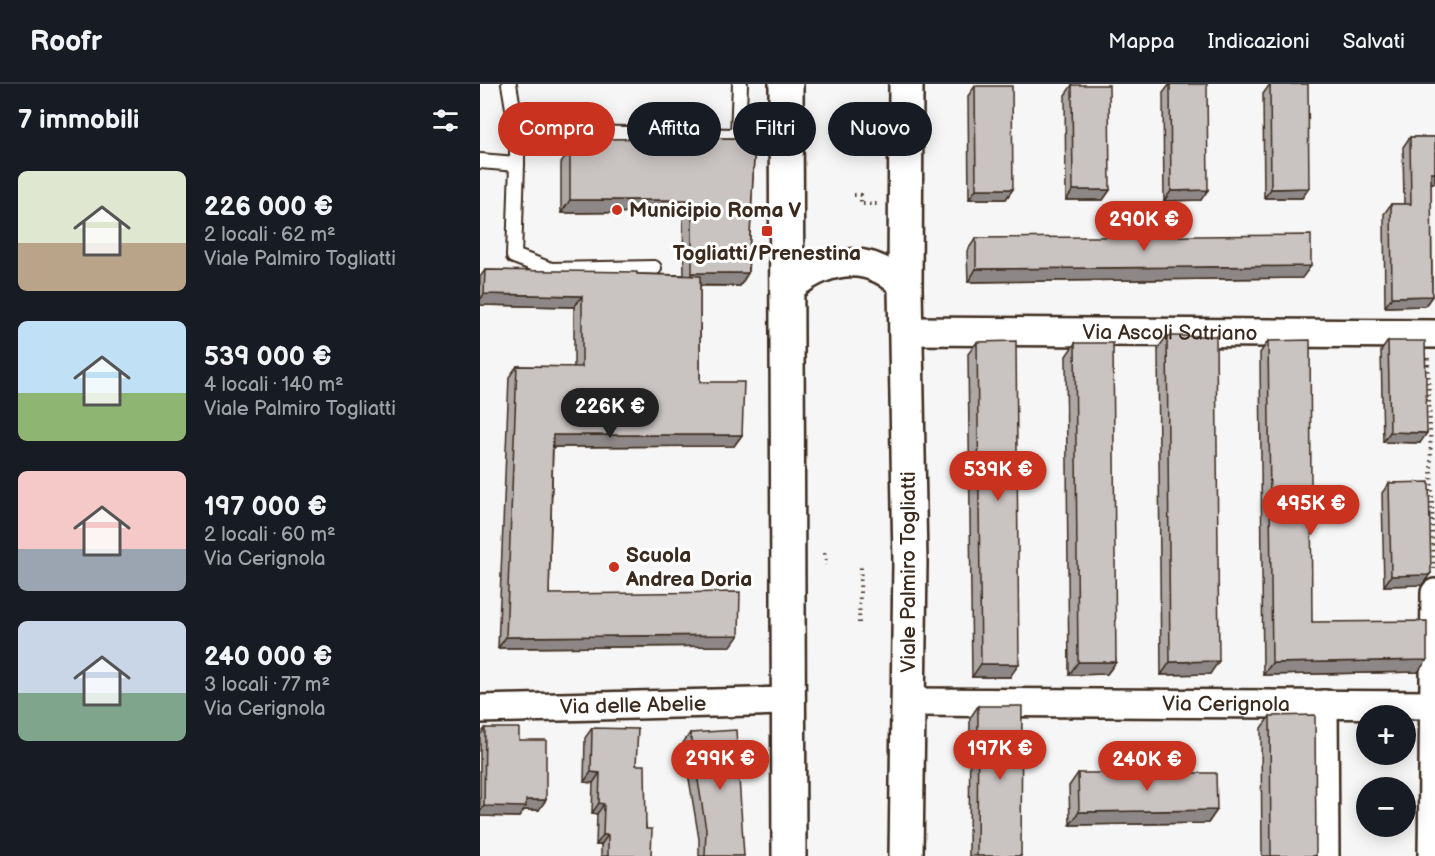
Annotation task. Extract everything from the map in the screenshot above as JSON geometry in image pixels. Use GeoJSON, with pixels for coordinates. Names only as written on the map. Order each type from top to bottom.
{"type":"FeatureCollection","features":[{"type":"Feature","properties":{"kind":"main road"},"geometry":{"type":"LineString","coordinates":[[786,84],[785,293],[789,567],[787,701],[789,856]]}},
{"type":"Feature","properties":{"kind":"main road","name":"Viale Palmiro Togliatti"},"geometry":{"type":"LineString","coordinates":[[906,84],[905,288],[910,562],[906,856]]}},
{"type":"Feature","properties":{"kind":"street"},"geometry":{"type":"LineString","coordinates":[[785,293],[808,274],[828,264],[839,263],[871,266],[890,274],[905,288]]}},
{"type":"Feature","properties":{"kind":"street","name":"Via Ascoli Satriano"},"geometry":{"type":"LineString","coordinates":[[906,331],[1431,343]]}},
{"type":"Feature","properties":{"kind":"street"},"geometry":{"type":"LineString","coordinates":[[1432,856],[1434,587]]}},
{"type":"Feature","properties":{"kind":"street","name":"Via delle Abelie"},"geometry":{"type":"LineString","coordinates":[[480,709],[787,701]]}},
{"type":"Feature","properties":{"kind":"street","name":"Via Cerignola"},"geometry":{"type":"LineString","coordinates":[[908,702],[1433,705]]}},
{"type":"Feature","properties":{"kind":"street"},"geometry":{"type":"LineString","coordinates":[[1324,704],[1325,856]]}},
{"type":"Feature","properties":{"kind":"lane"},"geometry":{"type":"LineString","coordinates":[[509,84],[512,102]]}},
{"type":"Feature","properties":{"kind":"lane"},"geometry":{"type":"LineString","coordinates":[[615,134],[738,136],[740,84]]}},
{"type":"Feature","properties":{"kind":"lane"},"geometry":{"type":"LineString","coordinates":[[517,156],[514,256],[551,270],[654,268]]}},
{"type":"Feature","properties":{"kind":"lane"},"geometry":{"type":"LineString","coordinates":[[480,161],[517,164]]}},
{"type":"Feature","properties":{"kind":"path"},"geometry":{"type":"LineString","coordinates":[[854,195],[861,195],[861,204],[882,204]]}},
{"type":"Feature","properties":{"kind":"path"},"geometry":{"type":"LineString","coordinates":[[1431,343],[1434,587]]}},
{"type":"Feature","properties":{"kind":"path"},"geometry":{"type":"LineString","coordinates":[[825,553],[826,565]]}},
{"type":"Feature","properties":{"kind":"path"},"geometry":{"type":"LineString","coordinates":[[859,623],[861,564]]}},
{"type":"Feature","properties":{"kind":"building"},"geometry":{"type":"Polygon","coordinates":[[[1170,84],[1207,84],[1208,190],[1171,191],[1170,84]]]}},
{"type":"Feature","properties":{"kind":"building"},"geometry":{"type":"Polygon","coordinates":[[[1270,84],[1308,84],[1309,188],[1271,189],[1270,84]]]}},
{"type":"Feature","properties":{"kind":"building"},"geometry":{"type":"Polygon","coordinates":[[[1072,85],[1109,85],[1110,190],[1073,190],[1072,85]]]}},
{"type":"Feature","properties":{"kind":"building"},"geometry":{"type":"Polygon","coordinates":[[[975,86],[1012,86],[1013,189],[976,189],[975,86]]]}},
{"type":"Feature","properties":{"kind":"building"},"geometry":{"type":"Polygon","coordinates":[[[1410,137],[1435,137],[1435,173],[1431,173],[1432,296],[1392,297],[1391,204],[1411,204],[1410,137]]]}},
{"type":"Feature","properties":{"kind":"building"},"geometry":{"type":"Polygon","coordinates":[[[721,138],[733,138],[733,156],[754,156],[748,273],[692,273],[692,200],[570,200],[570,156],[615,156],[615,139],[627,139],[627,156],[721,156],[721,138]]]}},
{"type":"Feature","properties":{"kind":"building"},"geometry":{"type":"Polygon","coordinates":[[[1311,235],[1311,266],[976,269],[976,238],[1311,235]]]}},
{"type":"Feature","properties":{"kind":"building"},"geometry":{"type":"Polygon","coordinates":[[[485,270],[637,272],[637,274],[700,276],[700,382],[744,382],[742,435],[553,435],[549,594],[740,592],[739,635],[506,637],[517,366],[582,367],[582,296],[484,294],[485,270]]]}},
{"type":"Feature","properties":{"kind":"building"},"geometry":{"type":"Polygon","coordinates":[[[1167,336],[1216,336],[1219,661],[1170,662],[1167,336]]]}},
{"type":"Feature","properties":{"kind":"building"},"geometry":{"type":"Polygon","coordinates":[[[1310,340],[1312,622],[1427,621],[1427,660],[1272,663],[1268,341],[1310,340]]]}},
{"type":"Feature","properties":{"kind":"building"},"geometry":{"type":"Polygon","coordinates":[[[1016,341],[1019,664],[981,664],[977,342],[1016,341]]]}},
{"type":"Feature","properties":{"kind":"building"},"geometry":{"type":"Polygon","coordinates":[[[1388,341],[1425,341],[1427,433],[1390,432],[1388,341]]]}},
{"type":"Feature","properties":{"kind":"building"},"geometry":{"type":"Polygon","coordinates":[[[1075,343],[1113,343],[1116,662],[1078,662],[1075,343]]]}},
{"type":"Feature","properties":{"kind":"building"},"geometry":{"type":"Polygon","coordinates":[[[1429,482],[1431,573],[1391,576],[1389,483],[1429,482]]]}},
{"type":"Feature","properties":{"kind":"building"},"geometry":{"type":"Polygon","coordinates":[[[978,706],[1022,706],[1021,856],[977,856],[978,706]]]}},
{"type":"Feature","properties":{"kind":"building"},"geometry":{"type":"Polygon","coordinates":[[[1315,715],[1316,856],[1271,856],[1270,716],[1315,715]]]}},
{"type":"Feature","properties":{"kind":"building"},"geometry":{"type":"Polygon","coordinates":[[[485,728],[519,728],[519,740],[546,740],[546,800],[526,800],[526,807],[484,806],[485,728]]]}},
{"type":"Feature","properties":{"kind":"building"},"geometry":{"type":"Polygon","coordinates":[[[592,728],[638,729],[636,765],[645,765],[646,829],[652,829],[651,856],[608,856],[608,835],[603,835],[604,804],[599,803],[600,773],[591,772],[592,728]]]}},
{"type":"Feature","properties":{"kind":"building"},"geometry":{"type":"Polygon","coordinates":[[[736,730],[744,856],[705,856],[706,829],[690,733],[736,730]]]}},
{"type":"Feature","properties":{"kind":"building"},"geometry":{"type":"Polygon","coordinates":[[[1078,773],[1216,773],[1217,810],[1079,812],[1078,773]]]}},
{"type":"Feature","properties":{"kind":"place","name":"Municipio Roma V"},"geometry":{"type":"Point","coordinates":[617,210]}},
{"type":"Feature","properties":{"kind":"place","name":"Togliatti/Prenestina"},"geometry":{"type":"Point","coordinates":[767,231]}},
{"type":"Feature","properties":{"kind":"place","name":"Scuola Andrea Doria"},"geometry":{"type":"Point","coordinates":[614,567]}}]}
